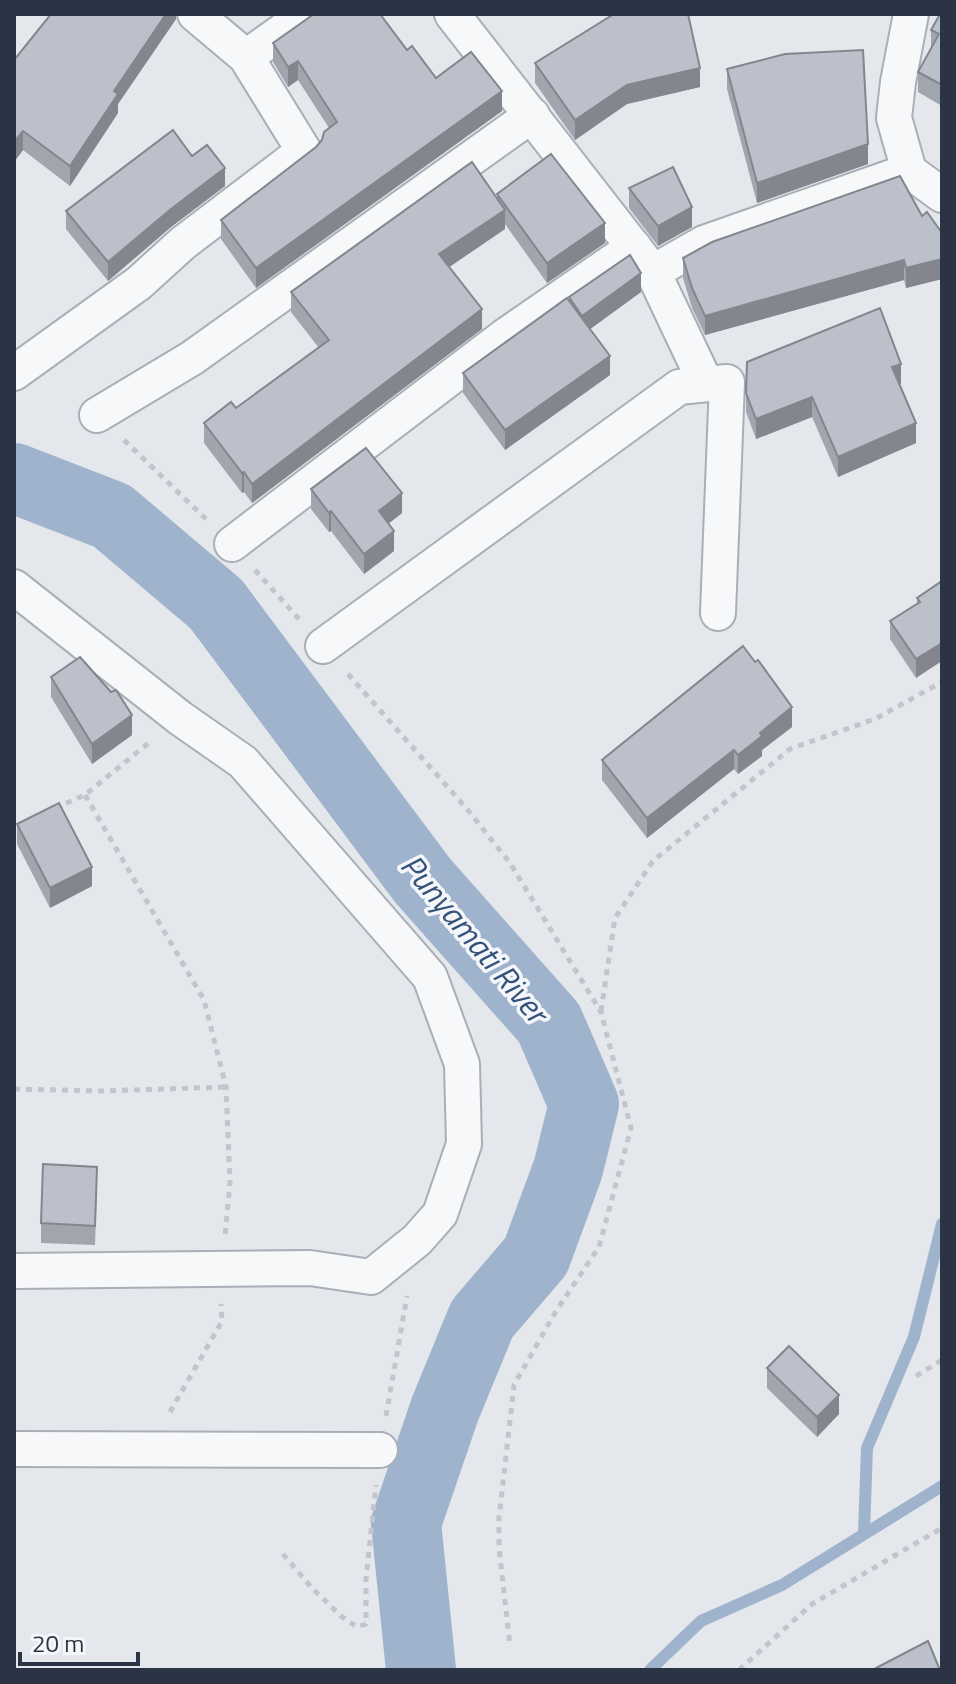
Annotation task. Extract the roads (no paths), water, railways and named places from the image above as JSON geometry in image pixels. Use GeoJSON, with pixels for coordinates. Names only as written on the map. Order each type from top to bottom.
{"type":"FeatureCollection","features":[{"type":"Feature","properties":{"kind":"street"},"geometry":{"type":"LineString","coordinates":[[14,373],[139,283],[183,243],[304,151],[246,57],[195,14]]}},
{"type":"Feature","properties":{"kind":"street"},"geometry":{"type":"LineString","coordinates":[[246,57],[307,14]]}},
{"type":"Feature","properties":{"kind":"street"},"geometry":{"type":"LineString","coordinates":[[452,14],[644,259],[706,384]]}},
{"type":"Feature","properties":{"kind":"street"},"geometry":{"type":"LineString","coordinates":[[911,14],[894,118],[909,171],[942,195]]}},
{"type":"Feature","properties":{"kind":"street"},"geometry":{"type":"LineString","coordinates":[[97,415],[192,358],[532,115]]}},
{"type":"Feature","properties":{"kind":"street"},"geometry":{"type":"LineString","coordinates":[[232,544],[505,336],[644,259],[704,243],[909,171]]}},
{"type":"Feature","properties":{"kind":"street"},"geometry":{"type":"LineString","coordinates":[[323,646],[679,387],[727,382],[718,613]]}},
{"type":"Feature","properties":{"kind":"street"},"geometry":{"type":"LineString","coordinates":[[14,587],[180,718],[243,762],[430,977],[462,1064],[464,1144],[440,1214],[417,1240],[371,1277],[310,1268],[14,1271]]}},
{"type":"Feature","properties":{"kind":"street"},"geometry":{"type":"LineString","coordinates":[[14,1449],[380,1450]]}},
{"type":"Feature","properties":{"kind":"waterway","name":"Punyamati River"},"geometry":{"type":"LineString","coordinates":[[14,478],[112,516],[216,604],[423,881],[549,1023],[584,1104],[568,1169],[536,1256],[482,1319],[445,1409],[406,1523],[421,1670]]}},
{"type":"Feature","properties":{"kind":"waterway"},"geometry":{"type":"LineString","coordinates":[[864,1533],[867,1448],[914,1337],[942,1224]]}},
{"type":"Feature","properties":{"kind":"waterway"},"geometry":{"type":"LineString","coordinates":[[650,1670],[701,1621],[782,1585],[942,1486]]}}]}
